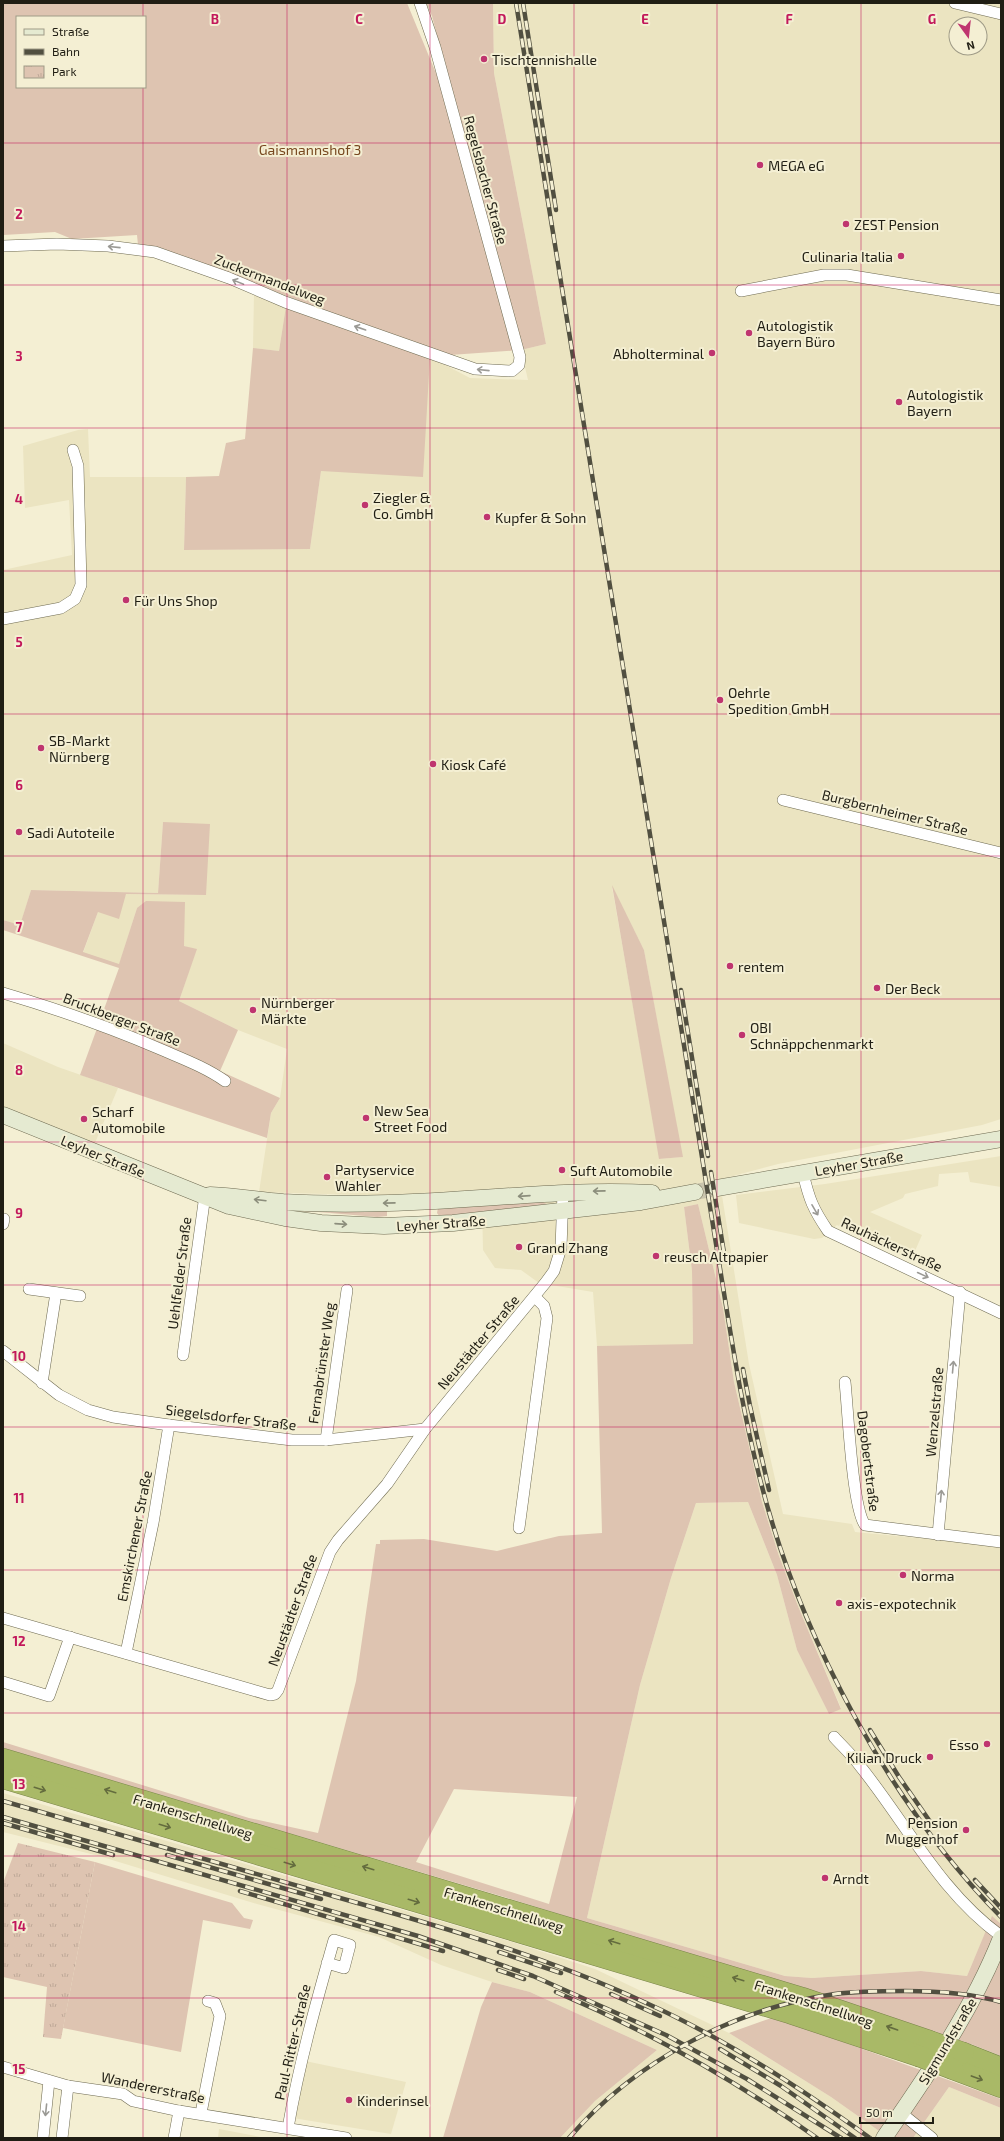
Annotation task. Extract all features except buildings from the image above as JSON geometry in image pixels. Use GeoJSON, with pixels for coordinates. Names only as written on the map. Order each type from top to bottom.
{"type":"FeatureCollection","features":[{"type":"Feature","properties":{"kind":"highway","name":"Frankenschnellweg"},"geometry":{"type":"LineString","coordinates":[[3,1759],[795,1996],[924,2049],[958,2061],[1001,2068]]}},
{"type":"Feature","properties":{"kind":"highway","name":"Frankenschnellweg"},"geometry":{"type":"LineString","coordinates":[[3,1778],[790,2013],[924,2049]]}},
{"type":"Feature","properties":{"kind":"highway","name":"Frankenschnellweg"},"geometry":{"type":"LineString","coordinates":[[958,2061],[1001,2087]]}},
{"type":"Feature","properties":{"kind":"main road","name":"Leyher Straße"},"geometry":{"type":"LineString","coordinates":[[3,1115],[154,1177],[205,1195],[229,1206],[258,1213],[308,1221],[358,1226],[429,1225],[563,1212],[641,1202],[688,1193],[611,1191],[448,1201],[370,1204],[288,1202],[232,1196],[205,1195]]}},
{"type":"Feature","properties":{"kind":"main road","name":"Leyher Straße"},"geometry":{"type":"LineString","coordinates":[[717,1188],[1001,1139]]}},
{"type":"Feature","properties":{"kind":"main road","name":"Sigmundstraße"},"geometry":{"type":"LineString","coordinates":[[884,2138],[960,2024],[992,1961],[1001,1937]]}},
{"type":"Feature","properties":{"kind":"street","name":"Regelsbacher Straße"},"geometry":{"type":"LineString","coordinates":[[420,3],[435,47],[520,357],[519,365]]}},
{"type":"Feature","properties":{"kind":"street"},"geometry":{"type":"LineString","coordinates":[[960,3],[1001,14]]}},
{"type":"Feature","properties":{"kind":"street","name":"Zuckermandelweg"},"geometry":{"type":"LineString","coordinates":[[3,246],[57,244],[108,246],[156,252],[292,304],[475,369],[512,371],[519,365]]}},
{"type":"Feature","properties":{"kind":"street"},"geometry":{"type":"LineString","coordinates":[[742,291],[824,275],[846,274],[1001,300]]}},
{"type":"Feature","properties":{"kind":"street"},"geometry":{"type":"LineString","coordinates":[[3,619],[61,608],[75,599],[81,585],[78,466],[73,450]]}},
{"type":"Feature","properties":{"kind":"street","name":"Burgbernheimer Straße"},"geometry":{"type":"LineString","coordinates":[[783,800],[1001,853]]}},
{"type":"Feature","properties":{"kind":"street","name":"Bruckberger Straße"},"geometry":{"type":"LineString","coordinates":[[3,993],[56,1008],[122,1033],[210,1070],[225,1081]]}},
{"type":"Feature","properties":{"kind":"street","name":"Rauhäckerstraße"},"geometry":{"type":"LineString","coordinates":[[803,1173],[808,1198],[828,1231],[960,1292],[1001,1313]]}},
{"type":"Feature","properties":{"kind":"street","name":"Neustädter Straße"},"geometry":{"type":"LineString","coordinates":[[3,1618],[270,1695],[275,1694],[281,1684],[330,1552],[338,1540],[387,1484],[424,1429],[535,1296],[554,1271],[562,1239],[563,1193]]}},
{"type":"Feature","properties":{"kind":"street","name":"Uehlfelder Straße"},"geometry":{"type":"LineString","coordinates":[[183,1355],[205,1195]]}},
{"type":"Feature","properties":{"kind":"street"},"geometry":{"type":"LineString","coordinates":[[29,1289],[80,1296]]}},
{"type":"Feature","properties":{"kind":"street","name":"Fernabrünster Weg"},"geometry":{"type":"LineString","coordinates":[[326,1440],[347,1290]]}},
{"type":"Feature","properties":{"kind":"street","name":"Wenzelstraße"},"geometry":{"type":"LineString","coordinates":[[938,1535],[960,1292]]}},
{"type":"Feature","properties":{"kind":"street"},"geometry":{"type":"LineString","coordinates":[[42,1383],[56,1293]]}},
{"type":"Feature","properties":{"kind":"street","name":"Neustädter Straße"},"geometry":{"type":"LineString","coordinates":[[519,1528],[547,1318],[544,1306],[535,1296]]}},
{"type":"Feature","properties":{"kind":"street","name":"Siegelsdorfer Straße"},"geometry":{"type":"LineString","coordinates":[[3,1351],[59,1395],[88,1410],[113,1417],[169,1426],[292,1440],[326,1440],[424,1429]]}},
{"type":"Feature","properties":{"kind":"street","name":"Dagobertstraße"},"geometry":{"type":"LineString","coordinates":[[845,1382],[852,1461],[862,1521],[865,1525],[870,1527],[1001,1542]]}},
{"type":"Feature","properties":{"kind":"street","name":"Emskirchener Straße"},"geometry":{"type":"LineString","coordinates":[[126,1653],[153,1523],[169,1426]]}},
{"type":"Feature","properties":{"kind":"street"},"geometry":{"type":"LineString","coordinates":[[3,1682],[50,1696],[70,1637]]}},
{"type":"Feature","properties":{"kind":"street"},"geometry":{"type":"LineString","coordinates":[[834,1736],[860,1765],[922,1852],[952,1889],[982,1921],[1001,1937]]}},
{"type":"Feature","properties":{"kind":"street","name":"Paul-Ritter-Straße"},"geometry":{"type":"LineString","coordinates":[[288,2128],[298,2071],[327,1963]]}},
{"type":"Feature","properties":{"kind":"street"},"geometry":{"type":"LineString","coordinates":[[201,2113],[220,2016],[215,2003],[208,2001]]}},
{"type":"Feature","properties":{"kind":"street","name":"Wandererstraße"},"geometry":{"type":"LineString","coordinates":[[3,2067],[68,2086],[123,2094],[133,2101],[179,2111],[201,2113],[346,2138]]}},
{"type":"Feature","properties":{"kind":"street"},"geometry":{"type":"LineString","coordinates":[[42,2138],[49,2081]]}},
{"type":"Feature","properties":{"kind":"street"},"geometry":{"type":"LineString","coordinates":[[62,2138],[68,2086]]}},
{"type":"Feature","properties":{"kind":"street"},"geometry":{"type":"LineString","coordinates":[[174,2138],[179,2111]]}},
{"type":"Feature","properties":{"kind":"street"},"geometry":{"type":"LineString","coordinates":[[901,2113],[932,2138]]}},
{"type":"Feature","properties":{"kind":"shaded area"},"geometry":{"type":"Polygon","coordinates":[[[493,3],[1001,3],[1001,1119],[982,1125],[778,1164],[718,1180],[720,1183],[749,1364],[783,1514],[852,1524],[855,1532],[1001,1546],[1001,1924],[992,1917],[967,1976],[921,1971],[812,1978],[785,1976],[587,1918],[640,1685],[671,1578],[696,1503],[748,1502],[777,1575],[797,1650],[829,1714],[841,1708],[798,1606],[779,1556],[762,1502],[734,1382],[723,1308],[698,1204],[684,1207],[692,1271],[693,1345],[597,1346],[593,1292],[539,1283],[521,1270],[495,1268],[483,1250],[482,1203],[390,1196],[259,1192],[271,1113],[280,1098],[287,1049],[238,1030],[179,1001],[196,950],[184,946],[137,908],[119,965],[83,953],[98,912],[126,894],[206,895],[163,822],[158,893],[31,890],[20,926],[3,920],[3,570],[72,555],[69,500],[25,508],[23,446],[78,430],[88,429],[90,477],[186,477],[184,550],[310,549],[321,471],[430,357],[470,378],[528,380],[521,350],[546,344],[494,73],[493,3]],[[612,887],[660,1159],[682,1157],[644,950],[612,887]]]}},
{"type":"Feature","properties":{"kind":"shaded area"},"geometry":{"type":"Polygon","coordinates":[[[254,293],[286,306],[279,351],[253,348],[254,293]]]}},
{"type":"Feature","properties":{"kind":"shaded area"},"geometry":{"type":"Polygon","coordinates":[[[3,1043],[58,1067],[118,1088],[92,1150],[3,1115],[3,1043]]]}},
{"type":"Feature","properties":{"kind":"shaded area"},"geometry":{"type":"Polygon","coordinates":[[[1001,1156],[1001,1187],[970,1182],[968,1172],[939,1174],[938,1186],[905,1194],[903,1198],[870,1212],[922,1235],[911,1260],[837,1225],[822,1238],[814,1239],[739,1223],[736,1195],[825,1184],[1001,1156]]]}},
{"type":"Feature","properties":{"kind":"shaded area"},"geometry":{"type":"Polygon","coordinates":[[[3,1793],[512,1942],[595,1969],[729,2033],[831,2097],[889,2138],[560,2138],[595,2101],[657,2050],[530,1992],[492,1982],[441,1965],[379,1937],[257,1904],[99,1856],[3,1832],[3,1793]]]}},
{"type":"Feature","properties":{"kind":"shaded area","name":"Kinderinsel"},"geometry":{"type":"Polygon","coordinates":[[[305,2061],[406,2082],[391,2134],[293,2118],[305,2061]]]}},
{"type":"Feature","properties":{"kind":"shaded area"},"geometry":{"type":"Polygon","coordinates":[[[949,2087],[1001,2108],[1001,2138],[913,2138],[949,2087]]]}},
{"type":"Feature","properties":{"kind":"shaded area"},"geometry":{"type":"Polygon","coordinates":[[[219,2129],[266,2138],[218,2138],[219,2129]]]}},
{"type":"Feature","properties":{"kind":"green space","name":"Gaismannshof 3"},"geometry":{"type":"Polygon","coordinates":[[[3,3],[407,3],[440,83],[448,78],[432,16],[426,3],[493,3],[494,73],[546,344],[521,350],[450,355],[346,319],[230,274],[138,245],[137,235],[72,239],[55,232],[3,235],[3,3]]]}},
{"type":"Feature","properties":{"kind":"green space"},"geometry":{"type":"Polygon","coordinates":[[[286,306],[430,357],[423,477],[321,471],[310,549],[184,550],[186,477],[219,476],[226,443],[245,439],[253,348],[279,351],[286,306]]]}},
{"type":"Feature","properties":{"kind":"green space"},"geometry":{"type":"Polygon","coordinates":[[[163,822],[210,824],[206,895],[126,894],[119,919],[98,912],[83,952],[119,964],[137,908],[146,901],[185,902],[184,946],[197,949],[179,1001],[238,1030],[220,1071],[280,1098],[271,1113],[267,1138],[80,1075],[119,968],[3,930],[3,920],[20,925],[31,890],[158,893],[163,822]]]}},
{"type":"Feature","properties":{"kind":"green space"},"geometry":{"type":"Polygon","coordinates":[[[612,885],[644,950],[683,1157],[659,1159],[612,885]]]}},
{"type":"Feature","properties":{"kind":"green space"},"geometry":{"type":"Polygon","coordinates":[[[538,1200],[549,1205],[440,1217],[437,1213],[438,1208],[538,1200]]]}},
{"type":"Feature","properties":{"kind":"green space"},"geometry":{"type":"Polygon","coordinates":[[[698,1204],[723,1308],[734,1382],[762,1502],[779,1556],[798,1606],[841,1709],[829,1714],[797,1650],[777,1575],[748,1502],[696,1503],[671,1578],[640,1685],[587,1918],[785,1976],[812,1978],[921,1971],[967,1976],[992,1916],[1001,1924],[1001,2056],[971,2044],[967,2048],[781,1983],[514,1900],[3,1748],[3,1742],[249,1818],[318,1833],[356,1681],[376,1544],[380,1544],[380,1540],[424,1539],[497,1551],[559,1536],[602,1533],[597,1346],[693,1344],[692,1271],[684,1207],[698,1204]],[[454,1789],[416,1862],[549,1904],[577,1797],[454,1789]]]}},
{"type":"Feature","properties":{"kind":"green space"},"geometry":{"type":"Polygon","coordinates":[[[387,1208],[387,1216],[377,1217],[294,1210],[387,1208]]]}},
{"type":"Feature","properties":{"kind":"green space"},"geometry":{"type":"Polygon","coordinates":[[[18,1843],[95,1862],[61,2039],[43,2037],[47,1987],[3,1977],[3,1883],[18,1843]]]}},
{"type":"Feature","properties":{"kind":"green space"},"geometry":{"type":"Polygon","coordinates":[[[95,1862],[232,1903],[244,1918],[253,1920],[250,1929],[203,1920],[181,2052],[63,2028],[95,1862]]]}},
{"type":"Feature","properties":{"kind":"green space"},"geometry":{"type":"Polygon","coordinates":[[[492,1982],[530,1992],[657,2050],[595,2101],[560,2138],[443,2138],[481,2007],[492,1982]]]}},
{"type":"Feature","properties":{"kind":"green space"},"geometry":{"type":"Polygon","coordinates":[[[774,2017],[1001,2099],[1001,2108],[949,2087],[913,2138],[889,2138],[831,2097],[729,2033],[774,2017]]]}},
{"type":"Feature","properties":{"kind":"tunnel"},"geometry":{"type":"LineString","coordinates":[[695,1192],[717,1188]]}},
{"type":"Feature","properties":{"kind":"railway"},"geometry":{"type":"LineString","coordinates":[[516,3],[730,1332],[760,1479],[777,1538],[798,1597],[824,1655],[853,1713],[885,1769],[921,1822],[960,1872],[1001,1917]]}},
{"type":"Feature","properties":{"kind":"railway"},"geometry":{"type":"LineString","coordinates":[[523,3],[556,210]]}},
{"type":"Feature","properties":{"kind":"railway"},"geometry":{"type":"LineString","coordinates":[[681,990],[708,1156]]}},
{"type":"Feature","properties":{"kind":"railway"},"geometry":{"type":"LineString","coordinates":[[711,1172],[724,1253]]}},
{"type":"Feature","properties":{"kind":"railway"},"geometry":{"type":"LineString","coordinates":[[743,1369],[769,1490]]}},
{"type":"Feature","properties":{"kind":"railway"},"geometry":{"type":"LineString","coordinates":[[870,1730],[899,1777],[931,1823]]}},
{"type":"Feature","properties":{"kind":"railway"},"geometry":{"type":"LineString","coordinates":[[3,1801],[412,1919],[491,1943],[568,1970],[606,1985],[674,2016],[732,2047],[816,2100],[870,2138]]}},
{"type":"Feature","properties":{"kind":"railway"},"geometry":{"type":"LineString","coordinates":[[3,1817],[418,1936],[533,1976],[666,2035],[747,2079],[841,2138]]}},
{"type":"Feature","properties":{"kind":"railway"},"geometry":{"type":"LineString","coordinates":[[3,1823],[113,1855]]}},
{"type":"Feature","properties":{"kind":"railway"},"geometry":{"type":"LineString","coordinates":[[167,1855],[321,1899]]}},
{"type":"Feature","properties":{"kind":"railway"},"geometry":{"type":"LineString","coordinates":[[975,1880],[1001,1908]]}},
{"type":"Feature","properties":{"kind":"railway"},"geometry":{"type":"LineString","coordinates":[[240,1891],[443,1951]]}},
{"type":"Feature","properties":{"kind":"railway"},"geometry":{"type":"LineString","coordinates":[[499,1952],[561,1973]]}},
{"type":"Feature","properties":{"kind":"railway"},"geometry":{"type":"LineString","coordinates":[[498,1970],[524,1979]]}},
{"type":"Feature","properties":{"kind":"railway"},"geometry":{"type":"LineString","coordinates":[[569,2138],[595,2110],[624,2085],[656,2062],[689,2042],[724,2025],[761,2012],[798,2001],[835,1994],[870,1991],[941,1992],[977,1996],[1001,2002]]}},
{"type":"Feature","properties":{"kind":"railway"},"geometry":{"type":"LineString","coordinates":[[556,1992],[624,2023],[690,2058],[755,2096],[817,2138]]}},
{"type":"Feature","properties":{"kind":"railway"},"geometry":{"type":"LineString","coordinates":[[611,1994],[660,2016]]}},
{"type":"Feature","properties":{"kind":"railway"},"geometry":{"type":"LineString","coordinates":[[720,2049],[781,2086],[855,2138]]}},
{"type":"Feature","properties":{"kind":"place","name":"Tischtennishalle"},"geometry":{"type":"Point","coordinates":[484,59]}},
{"type":"Feature","properties":{"kind":"place","name":"MEGA eG"},"geometry":{"type":"Point","coordinates":[760,165]}},
{"type":"Feature","properties":{"kind":"place","name":"ZEST Pension"},"geometry":{"type":"Point","coordinates":[846,224]}},
{"type":"Feature","properties":{"kind":"place","name":"Culinaria Italia"},"geometry":{"type":"Point","coordinates":[901,256]}},
{"type":"Feature","properties":{"kind":"place","name":"Autologistik Bayern Büro"},"geometry":{"type":"Point","coordinates":[749,333]}},
{"type":"Feature","properties":{"kind":"place","name":"Abholterminal"},"geometry":{"type":"Point","coordinates":[712,353]}},
{"type":"Feature","properties":{"kind":"place","name":"Autologistik Bayern"},"geometry":{"type":"Point","coordinates":[899,402]}},
{"type":"Feature","properties":{"kind":"place","name":"Ziegler & Co. GmbH"},"geometry":{"type":"Point","coordinates":[365,505]}},
{"type":"Feature","properties":{"kind":"place","name":"Kupfer & Sohn"},"geometry":{"type":"Point","coordinates":[487,517]}},
{"type":"Feature","properties":{"kind":"place","name":"Für Uns Shop"},"geometry":{"type":"Point","coordinates":[126,600]}},
{"type":"Feature","properties":{"kind":"place","name":"Oehrle Spedition GmbH"},"geometry":{"type":"Point","coordinates":[720,700]}},
{"type":"Feature","properties":{"kind":"place","name":"SB-Markt Nürnberg"},"geometry":{"type":"Point","coordinates":[41,748]}},
{"type":"Feature","properties":{"kind":"place","name":"Kiosk Café"},"geometry":{"type":"Point","coordinates":[433,764]}},
{"type":"Feature","properties":{"kind":"place","name":"Sadi Autoteile"},"geometry":{"type":"Point","coordinates":[19,832]}},
{"type":"Feature","properties":{"kind":"place","name":"rentem"},"geometry":{"type":"Point","coordinates":[730,966]}},
{"type":"Feature","properties":{"kind":"place","name":"Der Beck"},"geometry":{"type":"Point","coordinates":[877,988]}},
{"type":"Feature","properties":{"kind":"place","name":"Nürnberger Märkte"},"geometry":{"type":"Point","coordinates":[253,1010]}},
{"type":"Feature","properties":{"kind":"place","name":"OBI Schnäppchenmarkt"},"geometry":{"type":"Point","coordinates":[742,1035]}},
{"type":"Feature","properties":{"kind":"place","name":"New Sea Street Food"},"geometry":{"type":"Point","coordinates":[366,1118]}},
{"type":"Feature","properties":{"kind":"place","name":"Scharf Automobile"},"geometry":{"type":"Point","coordinates":[84,1119]}},
{"type":"Feature","properties":{"kind":"place","name":"Suft Automobile"},"geometry":{"type":"Point","coordinates":[562,1170]}},
{"type":"Feature","properties":{"kind":"place","name":"Partyservice Wahler"},"geometry":{"type":"Point","coordinates":[327,1177]}},
{"type":"Feature","properties":{"kind":"place","name":"Grand Zhang"},"geometry":{"type":"Point","coordinates":[519,1247]}},
{"type":"Feature","properties":{"kind":"place","name":"reusch Altpapier"},"geometry":{"type":"Point","coordinates":[656,1256]}},
{"type":"Feature","properties":{"kind":"place","name":"Norma"},"geometry":{"type":"Point","coordinates":[903,1575]}},
{"type":"Feature","properties":{"kind":"place","name":"axis-expotechnik"},"geometry":{"type":"Point","coordinates":[839,1603]}},
{"type":"Feature","properties":{"kind":"place","name":"Esso"},"geometry":{"type":"Point","coordinates":[987,1744]}},
{"type":"Feature","properties":{"kind":"place","name":"Kilian Druck"},"geometry":{"type":"Point","coordinates":[930,1757]}},
{"type":"Feature","properties":{"kind":"place","name":"Pension Muggenhof"},"geometry":{"type":"Point","coordinates":[966,1830]}},
{"type":"Feature","properties":{"kind":"place","name":"Arndt"},"geometry":{"type":"Point","coordinates":[825,1878]}},
{"type":"Feature","properties":{"kind":"place","name":"Kinderinsel"},"geometry":{"type":"Point","coordinates":[349,2100]}}]}
